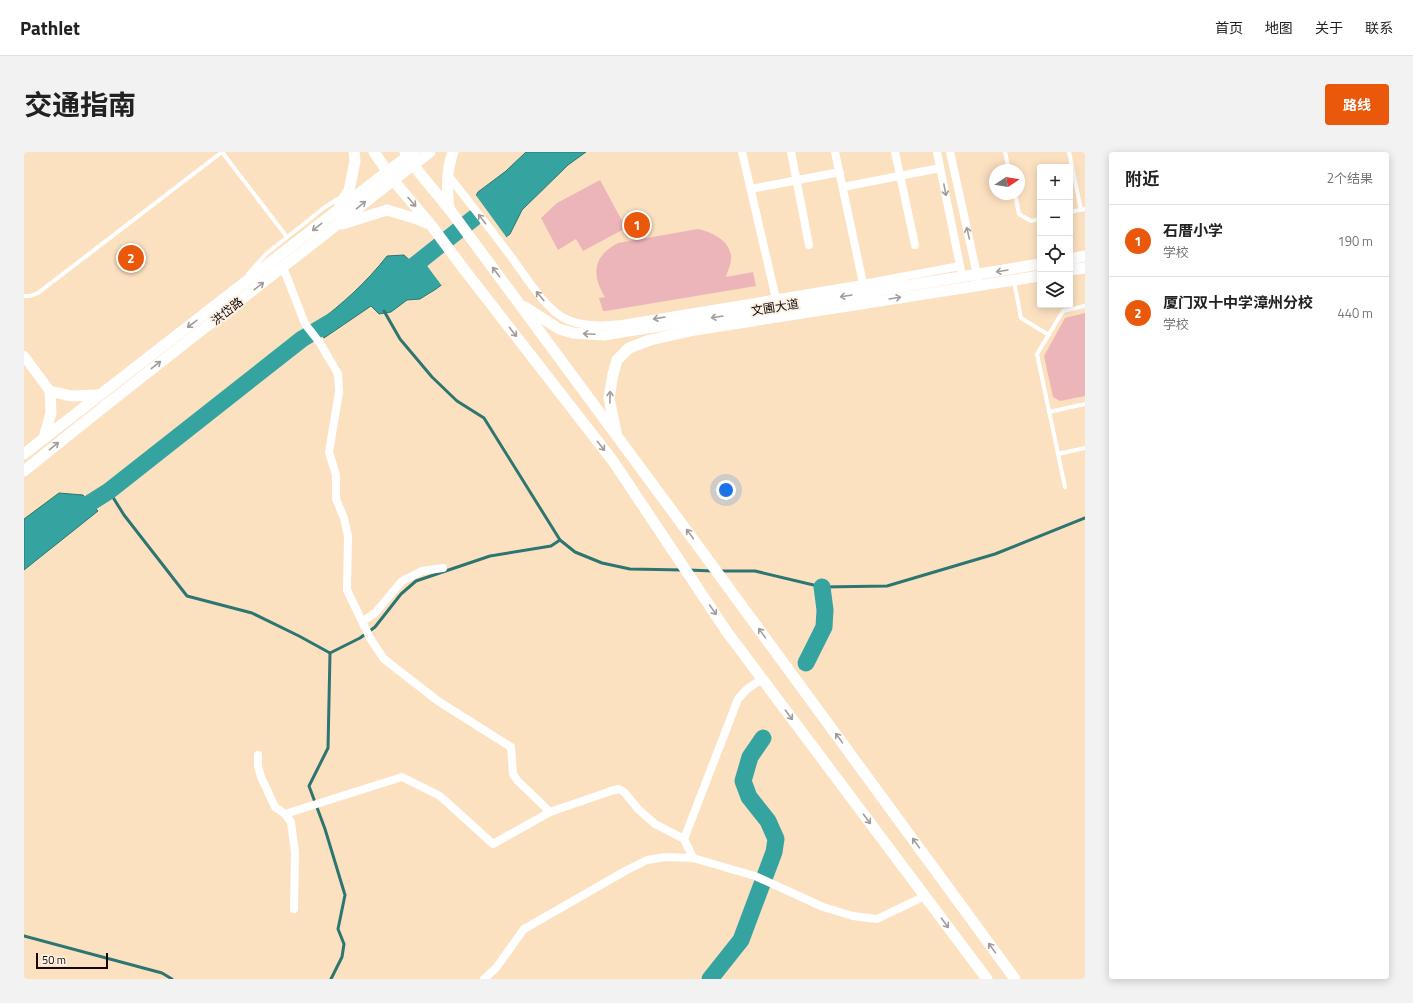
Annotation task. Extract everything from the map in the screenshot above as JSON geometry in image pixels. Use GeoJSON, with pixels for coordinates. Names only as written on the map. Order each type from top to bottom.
{"type":"FeatureCollection","features":[{"type":"Feature","properties":{"kind":"main road"},"geometry":{"type":"LineString","coordinates":[[333,221],[350,191],[356,161],[354,152]]}},
{"type":"Feature","properties":{"kind":"main road"},"geometry":{"type":"LineString","coordinates":[[374,152],[390,175],[432,225],[463,268],[613,461],[727,632],[987,979]]}},
{"type":"Feature","properties":{"kind":"main road"},"geometry":{"type":"LineString","coordinates":[[24,454],[98,395],[237,290],[333,221],[390,175],[410,156],[430,152]]}},
{"type":"Feature","properties":{"kind":"main road"},"geometry":{"type":"LineString","coordinates":[[410,156],[722,577],[1015,979]]}},
{"type":"Feature","properties":{"kind":"main road"},"geometry":{"type":"LineString","coordinates":[[450,210],[447,186],[451,156]]}},
{"type":"Feature","properties":{"kind":"main road"},"geometry":{"type":"LineString","coordinates":[[333,221],[387,210],[432,225]]}},
{"type":"Feature","properties":{"kind":"main road","name":"洪岱路"},"geometry":{"type":"LineString","coordinates":[[24,470],[283,267],[333,221]]}},
{"type":"Feature","properties":{"kind":"main road"},"geometry":{"type":"LineString","coordinates":[[1073,258],[1085,256]]}},
{"type":"Feature","properties":{"kind":"main road","name":"文圃大道"},"geometry":{"type":"LineString","coordinates":[[978,280],[1037,265]]}},
{"type":"Feature","properties":{"kind":"main road"},"geometry":{"type":"LineString","coordinates":[[1073,270],[1085,268]]}},
{"type":"Feature","properties":{"kind":"main road","name":"文圃大道"},"geometry":{"type":"LineString","coordinates":[[616,435],[609,398],[612,374],[617,360],[629,348],[650,340],[695,330],[778,307],[864,289],[962,277],[978,280],[1014,280],[1037,276]]}},
{"type":"Feature","properties":{"kind":"main road","name":"文圃大道"},"geometry":{"type":"LineString","coordinates":[[518,302],[559,329],[573,333],[604,335],[962,277]]}},
{"type":"Feature","properties":{"kind":"main road"},"geometry":{"type":"LineString","coordinates":[[44,438],[51,413],[50,390],[71,396],[98,395]]}},
{"type":"Feature","properties":{"kind":"street"},"geometry":{"type":"LineString","coordinates":[[451,156],[461,152]]}},
{"type":"Feature","properties":{"kind":"street"},"geometry":{"type":"LineString","coordinates":[[448,175],[554,312],[568,321],[589,325],[608,326],[778,307],[742,152]]}},
{"type":"Feature","properties":{"kind":"street"},"geometry":{"type":"LineString","coordinates":[[791,152],[809,245]]}},
{"type":"Feature","properties":{"kind":"street"},"geometry":{"type":"LineString","coordinates":[[835,152],[864,289]]}},
{"type":"Feature","properties":{"kind":"street"},"geometry":{"type":"LineString","coordinates":[[895,152],[915,245]]}},
{"type":"Feature","properties":{"kind":"street"},"geometry":{"type":"LineString","coordinates":[[937,152],[962,277]]}},
{"type":"Feature","properties":{"kind":"street"},"geometry":{"type":"LineString","coordinates":[[950,152],[978,280]]}},
{"type":"Feature","properties":{"kind":"street"},"geometry":{"type":"LineString","coordinates":[[843,187],[940,168]]}},
{"type":"Feature","properties":{"kind":"street"},"geometry":{"type":"LineString","coordinates":[[750,189],[840,172]]}},
{"type":"Feature","properties":{"kind":"street"},"geometry":{"type":"LineString","coordinates":[[283,267],[305,324],[320,343],[338,374],[339,392],[329,452],[336,475],[336,498],[344,518],[348,536],[347,590],[370,638],[384,659],[426,692],[511,747],[513,774],[517,780],[550,812]]}},
{"type":"Feature","properties":{"kind":"street"},"geometry":{"type":"LineString","coordinates":[[24,356],[50,390]]}},
{"type":"Feature","properties":{"kind":"street"},"geometry":{"type":"LineString","coordinates":[[364,623],[375,613],[402,581],[422,571],[443,568]]}},
{"type":"Feature","properties":{"kind":"street"},"geometry":{"type":"LineString","coordinates":[[684,839],[738,699],[747,689],[762,679]]}},
{"type":"Feature","properties":{"kind":"street"},"geometry":{"type":"LineString","coordinates":[[258,755],[260,777],[275,807],[285,814],[291,822],[295,852],[294,910]]}},
{"type":"Feature","properties":{"kind":"street"},"geometry":{"type":"LineString","coordinates":[[285,814],[402,777],[440,796],[493,844],[550,812],[619,789],[625,793],[638,809],[655,824],[684,839],[693,858]]}},
{"type":"Feature","properties":{"kind":"street"},"geometry":{"type":"LineString","coordinates":[[484,979],[496,968],[524,929],[647,860],[665,857],[693,858],[755,876],[823,907],[853,916],[877,919],[925,896]]}},
{"type":"Feature","properties":{"kind":"lane"},"geometry":{"type":"LineString","coordinates":[[24,296],[30,296],[38,293],[222,152],[287,237]]}},
{"type":"Feature","properties":{"kind":"lane"},"geometry":{"type":"LineString","coordinates":[[1005,152],[1008,164]]}},
{"type":"Feature","properties":{"kind":"lane"},"geometry":{"type":"LineString","coordinates":[[1069,152],[1083,210],[1073,212]]}},
{"type":"Feature","properties":{"kind":"lane"},"geometry":{"type":"LineString","coordinates":[[237,290],[247,275],[266,254],[325,207],[350,191]]}},
{"type":"Feature","properties":{"kind":"lane"},"geometry":{"type":"LineString","coordinates":[[1016,200],[1019,214],[1031,221],[1037,220]]}},
{"type":"Feature","properties":{"kind":"lane"},"geometry":{"type":"LineString","coordinates":[[1014,280],[1021,318],[1048,335]]}},
{"type":"Feature","properties":{"kind":"lane"},"geometry":{"type":"LineString","coordinates":[[1065,487],[1037,354],[1063,311],[1085,306]]}},
{"type":"Feature","properties":{"kind":"lane"},"geometry":{"type":"LineString","coordinates":[[1049,412],[1085,404]]}},
{"type":"Feature","properties":{"kind":"lane"},"geometry":{"type":"LineString","coordinates":[[1058,454],[1085,448]]}},
{"type":"Feature","properties":{"kind":"shaded area"},"geometry":{"type":"Polygon","coordinates":[[[600,180],[626,228],[583,251],[576,239],[558,250],[541,218],[557,203],[600,180]]]}},
{"type":"Feature","properties":{"kind":"shaded area"},"geometry":{"type":"Polygon","coordinates":[[[698,229],[718,237],[729,249],[731,260],[726,277],[753,272],[756,286],[603,311],[599,298],[605,297],[596,273],[599,260],[603,254],[618,243],[698,229]]]}},
{"type":"Feature","properties":{"kind":"shaded area"},"geometry":{"type":"Polygon","coordinates":[[[1085,313],[1085,396],[1060,401],[1053,397],[1044,356],[1065,318],[1085,313]]]}},
{"type":"Feature","properties":{"kind":"water"},"geometry":{"type":"Polygon","coordinates":[[[526,152],[586,152],[568,165],[522,210],[510,234],[436,289],[420,299],[407,300],[391,312],[379,314],[371,306],[324,338],[316,324],[354,292],[387,256],[404,255],[416,266],[452,240],[478,192],[506,171],[526,152]]]}},
{"type":"Feature","properties":{"kind":"water"},"geometry":{"type":"Polygon","coordinates":[[[59,493],[83,495],[98,511],[24,570],[24,519],[59,493]]]}},
{"type":"Feature","properties":{"kind":"pier"},"geometry":{"type":"Polygon","coordinates":[[[475,194],[507,238],[442,286],[422,259],[451,239],[475,194]]]}},
{"type":"Feature","properties":{"kind":"waterway"},"geometry":{"type":"LineString","coordinates":[[396,280],[474,218]]}},
{"type":"Feature","properties":{"kind":"waterway"},"geometry":{"type":"LineString","coordinates":[[384,311],[400,339],[432,377],[457,401],[484,418],[560,540],[575,552],[602,563],[630,569],[683,570]]}},
{"type":"Feature","properties":{"kind":"waterway"},"geometry":{"type":"LineString","coordinates":[[71,515],[109,491],[302,339],[339,317]]}},
{"type":"Feature","properties":{"kind":"waterway"},"geometry":{"type":"LineString","coordinates":[[109,491],[124,515],[187,596],[252,613],[330,653]]}},
{"type":"Feature","properties":{"kind":"waterway"},"geometry":{"type":"LineString","coordinates":[[720,571],[755,571],[822,587],[887,586],[995,554],[1085,518]]}},
{"type":"Feature","properties":{"kind":"waterway"},"geometry":{"type":"LineString","coordinates":[[331,979],[342,957],[344,944],[338,929],[345,895],[325,829],[309,786],[328,748],[330,653],[360,638],[375,627],[401,594],[416,581],[490,556],[551,546],[560,540]]}},
{"type":"Feature","properties":{"kind":"waterway"},"geometry":{"type":"LineString","coordinates":[[688,570],[713,571]]}},
{"type":"Feature","properties":{"kind":"waterway"},"geometry":{"type":"LineString","coordinates":[[806,663],[824,627],[825,610],[822,587]]}},
{"type":"Feature","properties":{"kind":"waterway"},"geometry":{"type":"LineString","coordinates":[[710,979],[741,940],[774,852],[776,839],[768,821],[749,797],[743,781],[750,757],[763,738]]}},
{"type":"Feature","properties":{"kind":"waterway"},"geometry":{"type":"LineString","coordinates":[[24,936],[162,973],[172,979]]}},
{"type":"Feature","properties":{"kind":"place","name":"石厝小学"},"geometry":{"type":"Point","coordinates":[637,225]}},
{"type":"Feature","properties":{"kind":"place","name":"厦门双十中学漳州分校"},"geometry":{"type":"Point","coordinates":[131,258]}}]}
